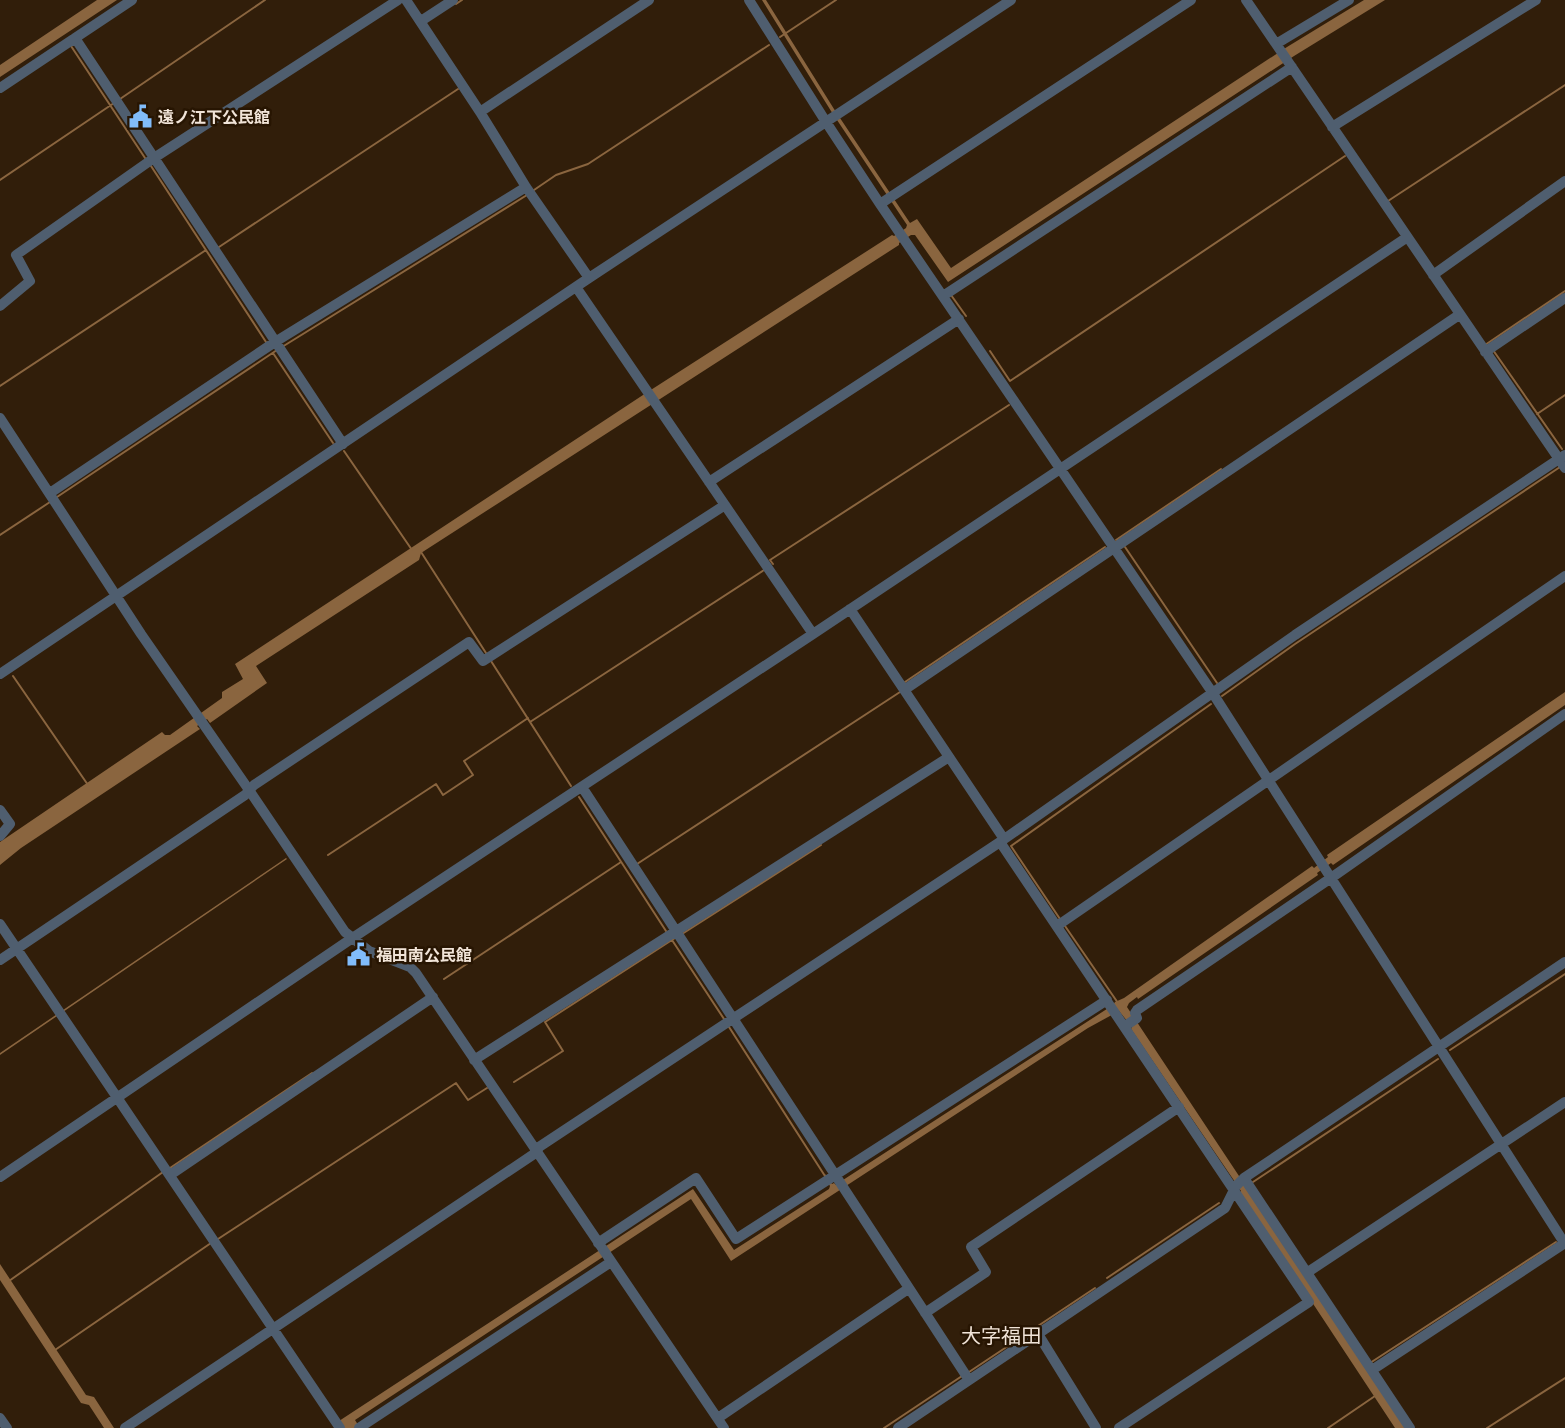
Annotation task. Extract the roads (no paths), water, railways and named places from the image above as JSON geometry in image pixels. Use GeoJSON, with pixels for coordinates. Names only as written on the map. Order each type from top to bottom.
{"type":"FeatureCollection","features":[{"type":"Feature","properties":{"kind":"street"},"geometry":{"type":"LineString","coordinates":[[0,88],[132,0]]}},
{"type":"Feature","properties":{"kind":"street"},"geometry":{"type":"LineString","coordinates":[[0,306],[30,281],[16,255],[154,158],[398,0]]}},
{"type":"Feature","properties":{"kind":"street"},"geometry":{"type":"LineString","coordinates":[[406,0],[529,191],[589,278]]}},
{"type":"Feature","properties":{"kind":"street"},"geometry":{"type":"LineString","coordinates":[[421,21],[453,0]]}},
{"type":"Feature","properties":{"kind":"street"},"geometry":{"type":"LineString","coordinates":[[480,112],[649,0]]}},
{"type":"Feature","properties":{"kind":"street"},"geometry":{"type":"LineString","coordinates":[[749,0],[833,118],[887,200],[902,236],[1212,692],[1565,1243],[1369,1366]]}},
{"type":"Feature","properties":{"kind":"street"},"geometry":{"type":"LineString","coordinates":[[0,674],[589,278],[1011,0]]}},
{"type":"Feature","properties":{"kind":"street"},"geometry":{"type":"LineString","coordinates":[[887,200],[1191,0]]}},
{"type":"Feature","properties":{"kind":"street"},"geometry":{"type":"LineString","coordinates":[[126,1428],[537,1152],[539,1147],[1002,841],[1212,692],[1563,463],[1459,315],[1246,0]]}},
{"type":"Feature","properties":{"kind":"street"},"geometry":{"type":"LineString","coordinates":[[1278,47],[1348,0]]}},
{"type":"Feature","properties":{"kind":"street"},"geometry":{"type":"LineString","coordinates":[[1332,127],[1536,0]]}},
{"type":"Feature","properties":{"kind":"street"},"geometry":{"type":"LineString","coordinates":[[75,38],[343,444]]}},
{"type":"Feature","properties":{"kind":"street"},"geometry":{"type":"LineString","coordinates":[[943,296],[1290,65]]}},
{"type":"Feature","properties":{"kind":"street"},"geometry":{"type":"LineString","coordinates":[[1433,275],[1565,181]]}},
{"type":"Feature","properties":{"kind":"street"},"geometry":{"type":"LineString","coordinates":[[53,497],[278,347],[529,191]]}},
{"type":"Feature","properties":{"kind":"street"},"geometry":{"type":"LineString","coordinates":[[0,1177],[351,939],[1407,238]]}},
{"type":"Feature","properties":{"kind":"street"},"geometry":{"type":"LineString","coordinates":[[576,287],[813,634]]}},
{"type":"Feature","properties":{"kind":"street"},"geometry":{"type":"LineString","coordinates":[[1485,352],[1565,298]]}},
{"type":"Feature","properties":{"kind":"street"},"geometry":{"type":"LineString","coordinates":[[904,690],[1459,315]]}},
{"type":"Feature","properties":{"kind":"street"},"geometry":{"type":"LineString","coordinates":[[709,482],[958,319]]}},
{"type":"Feature","properties":{"kind":"street"},"geometry":{"type":"LineString","coordinates":[[0,418],[116,596],[333,916],[351,939],[369,951],[410,967],[433,997],[721,1423],[908,1289]]}},
{"type":"Feature","properties":{"kind":"street"},"geometry":{"type":"LineString","coordinates":[[0,960],[469,642],[483,661],[725,505]]}},
{"type":"Feature","properties":{"kind":"street"},"geometry":{"type":"LineString","coordinates":[[1061,924],[1565,576]]}},
{"type":"Feature","properties":{"kind":"street"},"geometry":{"type":"LineString","coordinates":[[850,609],[1002,841],[1061,924],[1117,1015],[1179,1107],[1242,1184],[1308,1272],[1410,1428]]}},
{"type":"Feature","properties":{"kind":"street"},"geometry":{"type":"LineString","coordinates":[[1125,1026],[1137,1017],[1137,1010],[1328,874],[1565,714]]}},
{"type":"Feature","properties":{"kind":"street"},"geometry":{"type":"LineString","coordinates":[[474,1060],[949,757]]}},
{"type":"Feature","properties":{"kind":"street"},"geometry":{"type":"LineString","coordinates":[[582,787],[733,1019],[832,1179],[845,1190],[966,1376]]}},
{"type":"Feature","properties":{"kind":"street"},"geometry":{"type":"LineString","coordinates":[[0,810],[10,824],[0,836]]}},
{"type":"Feature","properties":{"kind":"street"},"geometry":{"type":"LineString","coordinates":[[0,924],[339,1426]]}},
{"type":"Feature","properties":{"kind":"street"},"geometry":{"type":"LineString","coordinates":[[898,1428],[966,1376],[1038,1334],[1225,1208],[1242,1184],[1439,1047],[1565,963]]}},
{"type":"Feature","properties":{"kind":"street"},"geometry":{"type":"LineString","coordinates":[[170,1175],[433,997]]}},
{"type":"Feature","properties":{"kind":"street"},"geometry":{"type":"LineString","coordinates":[[360,1427],[604,1252],[696,1178],[736,1239],[1108,1001]]}},
{"type":"Feature","properties":{"kind":"street"},"geometry":{"type":"LineString","coordinates":[[1308,1272],[1565,1102]]}},
{"type":"Feature","properties":{"kind":"street"},"geometry":{"type":"LineString","coordinates":[[925,1313],[986,1272],[971,1247],[1179,1107]]}},
{"type":"Feature","properties":{"kind":"street"},"geometry":{"type":"LineString","coordinates":[[1119,1428],[1309,1302],[1242,1184]]}},
{"type":"Feature","properties":{"kind":"street"},"geometry":{"type":"LineString","coordinates":[[1038,1334],[1096,1428]]}},
{"type":"Feature","properties":{"kind":"street"},"geometry":{"type":"LineString","coordinates":[[0,1418],[7,1428]]}},
{"type":"Feature","properties":{"kind":"waterway"},"geometry":{"type":"LineString","coordinates":[[120,99],[265,0]]}},
{"type":"Feature","properties":{"kind":"waterway"},"geometry":{"type":"LineString","coordinates":[[456,4],[462,0]]}},
{"type":"Feature","properties":{"kind":"waterway"},"geometry":{"type":"LineString","coordinates":[[780,37],[836,0]]}},
{"type":"Feature","properties":{"kind":"waterway"},"geometry":{"type":"LineString","coordinates":[[534,190],[556,175],[588,164],[769,45]]}},
{"type":"Feature","properties":{"kind":"waterway"},"geometry":{"type":"LineString","coordinates":[[71,46],[145,158]]}},
{"type":"Feature","properties":{"kind":"waterway"},"geometry":{"type":"LineString","coordinates":[[1388,201],[1565,85]]}},
{"type":"Feature","properties":{"kind":"waterway"},"geometry":{"type":"LineString","coordinates":[[219,247],[458,89]]}},
{"type":"Feature","properties":{"kind":"waterway"},"geometry":{"type":"LineString","coordinates":[[0,180],[114,103]]}},
{"type":"Feature","properties":{"kind":"waterway"},"geometry":{"type":"LineString","coordinates":[[990,351],[1010,381],[1345,156]]}},
{"type":"Feature","properties":{"kind":"waterway"},"geometry":{"type":"LineString","coordinates":[[151,166],[266,342]]}},
{"type":"Feature","properties":{"kind":"waterway"},"geometry":{"type":"LineString","coordinates":[[282,347],[527,195]]}},
{"type":"Feature","properties":{"kind":"waterway"},"geometry":{"type":"LineString","coordinates":[[0,386],[206,250]]}},
{"type":"Feature","properties":{"kind":"waterway"},"geometry":{"type":"LineString","coordinates":[[1485,345],[1565,291]]}},
{"type":"Feature","properties":{"kind":"waterway"},"geometry":{"type":"LineString","coordinates":[[951,295],[966,316]]}},
{"type":"Feature","properties":{"kind":"waterway"},"geometry":{"type":"LineString","coordinates":[[57,497],[277,350]]}},
{"type":"Feature","properties":{"kind":"waterway"},"geometry":{"type":"LineString","coordinates":[[1493,350],[1562,449]]}},
{"type":"Feature","properties":{"kind":"waterway"},"geometry":{"type":"LineString","coordinates":[[273,353],[333,443]]}},
{"type":"Feature","properties":{"kind":"waterway"},"geometry":{"type":"LineString","coordinates":[[1537,414],[1565,395]]}},
{"type":"Feature","properties":{"kind":"waterway"},"geometry":{"type":"LineString","coordinates":[[773,564],[770,560],[1009,405]]}},
{"type":"Feature","properties":{"kind":"waterway"},"geometry":{"type":"LineString","coordinates":[[344,451],[412,550]]}},
{"type":"Feature","properties":{"kind":"waterway"},"geometry":{"type":"LineString","coordinates":[[1222,696],[1295,644],[1560,467]]}},
{"type":"Feature","properties":{"kind":"waterway"},"geometry":{"type":"LineString","coordinates":[[1116,540],[1221,469]]}},
{"type":"Feature","properties":{"kind":"waterway"},"geometry":{"type":"LineString","coordinates":[[0,535],[50,502]]}},
{"type":"Feature","properties":{"kind":"waterway"},"geometry":{"type":"LineString","coordinates":[[905,682],[1105,547]]}},
{"type":"Feature","properties":{"kind":"waterway"},"geometry":{"type":"LineString","coordinates":[[1125,547],[1217,683]]}},
{"type":"Feature","properties":{"kind":"waterway"},"geometry":{"type":"LineString","coordinates":[[421,552],[486,653]]}},
{"type":"Feature","properties":{"kind":"waterway"},"geometry":{"type":"LineString","coordinates":[[530,722],[764,570]]}},
{"type":"Feature","properties":{"kind":"waterway"},"geometry":{"type":"LineString","coordinates":[[491,661],[571,786]]}},
{"type":"Feature","properties":{"kind":"waterway"},"geometry":{"type":"LineString","coordinates":[[13,676],[88,785]]}},
{"type":"Feature","properties":{"kind":"waterway"},"geometry":{"type":"LineString","coordinates":[[637,864],[900,692]]}},
{"type":"Feature","properties":{"kind":"waterway"},"geometry":{"type":"LineString","coordinates":[[1060,919],[1011,846],[1211,704]]}},
{"type":"Feature","properties":{"kind":"waterway"},"geometry":{"type":"LineString","coordinates":[[328,855],[436,784],[443,795],[473,775],[464,761],[528,718]]}},
{"type":"Feature","properties":{"kind":"waterway"},"geometry":{"type":"LineString","coordinates":[[579,797],[666,931]]}},
{"type":"Feature","properties":{"kind":"waterway"},"geometry":{"type":"LineString","coordinates":[[682,934],[821,845]]}},
{"type":"Feature","properties":{"kind":"waterway"},"geometry":{"type":"LineString","coordinates":[[444,979],[621,862]]}},
{"type":"Feature","properties":{"kind":"waterway"},"geometry":{"type":"LineString","coordinates":[[1065,926],[1118,1003]]}},
{"type":"Feature","properties":{"kind":"waterway"},"geometry":{"type":"LineString","coordinates":[[514,1082],[563,1051],[545,1022],[675,938]]}},
{"type":"Feature","properties":{"kind":"waterway"},"geometry":{"type":"LineString","coordinates":[[672,940],[724,1019]]}},
{"type":"Feature","properties":{"kind":"waterway"},"geometry":{"type":"LineString","coordinates":[[1450,1050],[1565,974]]}},
{"type":"Feature","properties":{"kind":"waterway"},"geometry":{"type":"LineString","coordinates":[[729,1027],[825,1176]]}},
{"type":"Feature","properties":{"kind":"waterway"},"geometry":{"type":"LineString","coordinates":[[1253,1182],[1438,1059]]}},
{"type":"Feature","properties":{"kind":"waterway"},"geometry":{"type":"LineString","coordinates":[[170,1168],[312,1073]]}},
{"type":"Feature","properties":{"kind":"waterway"},"geometry":{"type":"LineString","coordinates":[[218,1239],[456,1083],[468,1100],[487,1088]]}},
{"type":"Feature","properties":{"kind":"waterway"},"geometry":{"type":"LineString","coordinates":[[9,1281],[163,1172]]}},
{"type":"Feature","properties":{"kind":"waterway"},"geometry":{"type":"LineString","coordinates":[[1107,1278],[1219,1203]]}},
{"type":"Feature","properties":{"kind":"waterway"},"geometry":{"type":"LineString","coordinates":[[1370,1363],[1556,1242]]}},
{"type":"Feature","properties":{"kind":"waterway"},"geometry":{"type":"LineString","coordinates":[[55,1350],[211,1243]]}},
{"type":"Feature","properties":{"kind":"waterway"},"geometry":{"type":"LineString","coordinates":[[969,1372],[1095,1288]]}},
{"type":"Feature","properties":{"kind":"waterway"},"geometry":{"type":"LineString","coordinates":[[884,1428],[962,1376]]}},
{"type":"Feature","properties":{"kind":"waterway"},"geometry":{"type":"LineString","coordinates":[[1487,1428],[1565,1378]]}},
{"type":"Feature","properties":{"kind":"waterway"},"geometry":{"type":"LineString","coordinates":[[1328,1428],[1375,1396]]}},
{"type":"Feature","properties":{"kind":"place","name":"遠ノ江下公民館"},"geometry":{"type":"Point","coordinates":[140,117]}},
{"type":"Feature","properties":{"kind":"place","name":"福田南公民館"},"geometry":{"type":"Point","coordinates":[358,955]}},
{"type":"Feature","properties":{"kind":"district","name":"大字福田"},"geometry":{"type":"Point","coordinates":[1001,1336]}}]}
